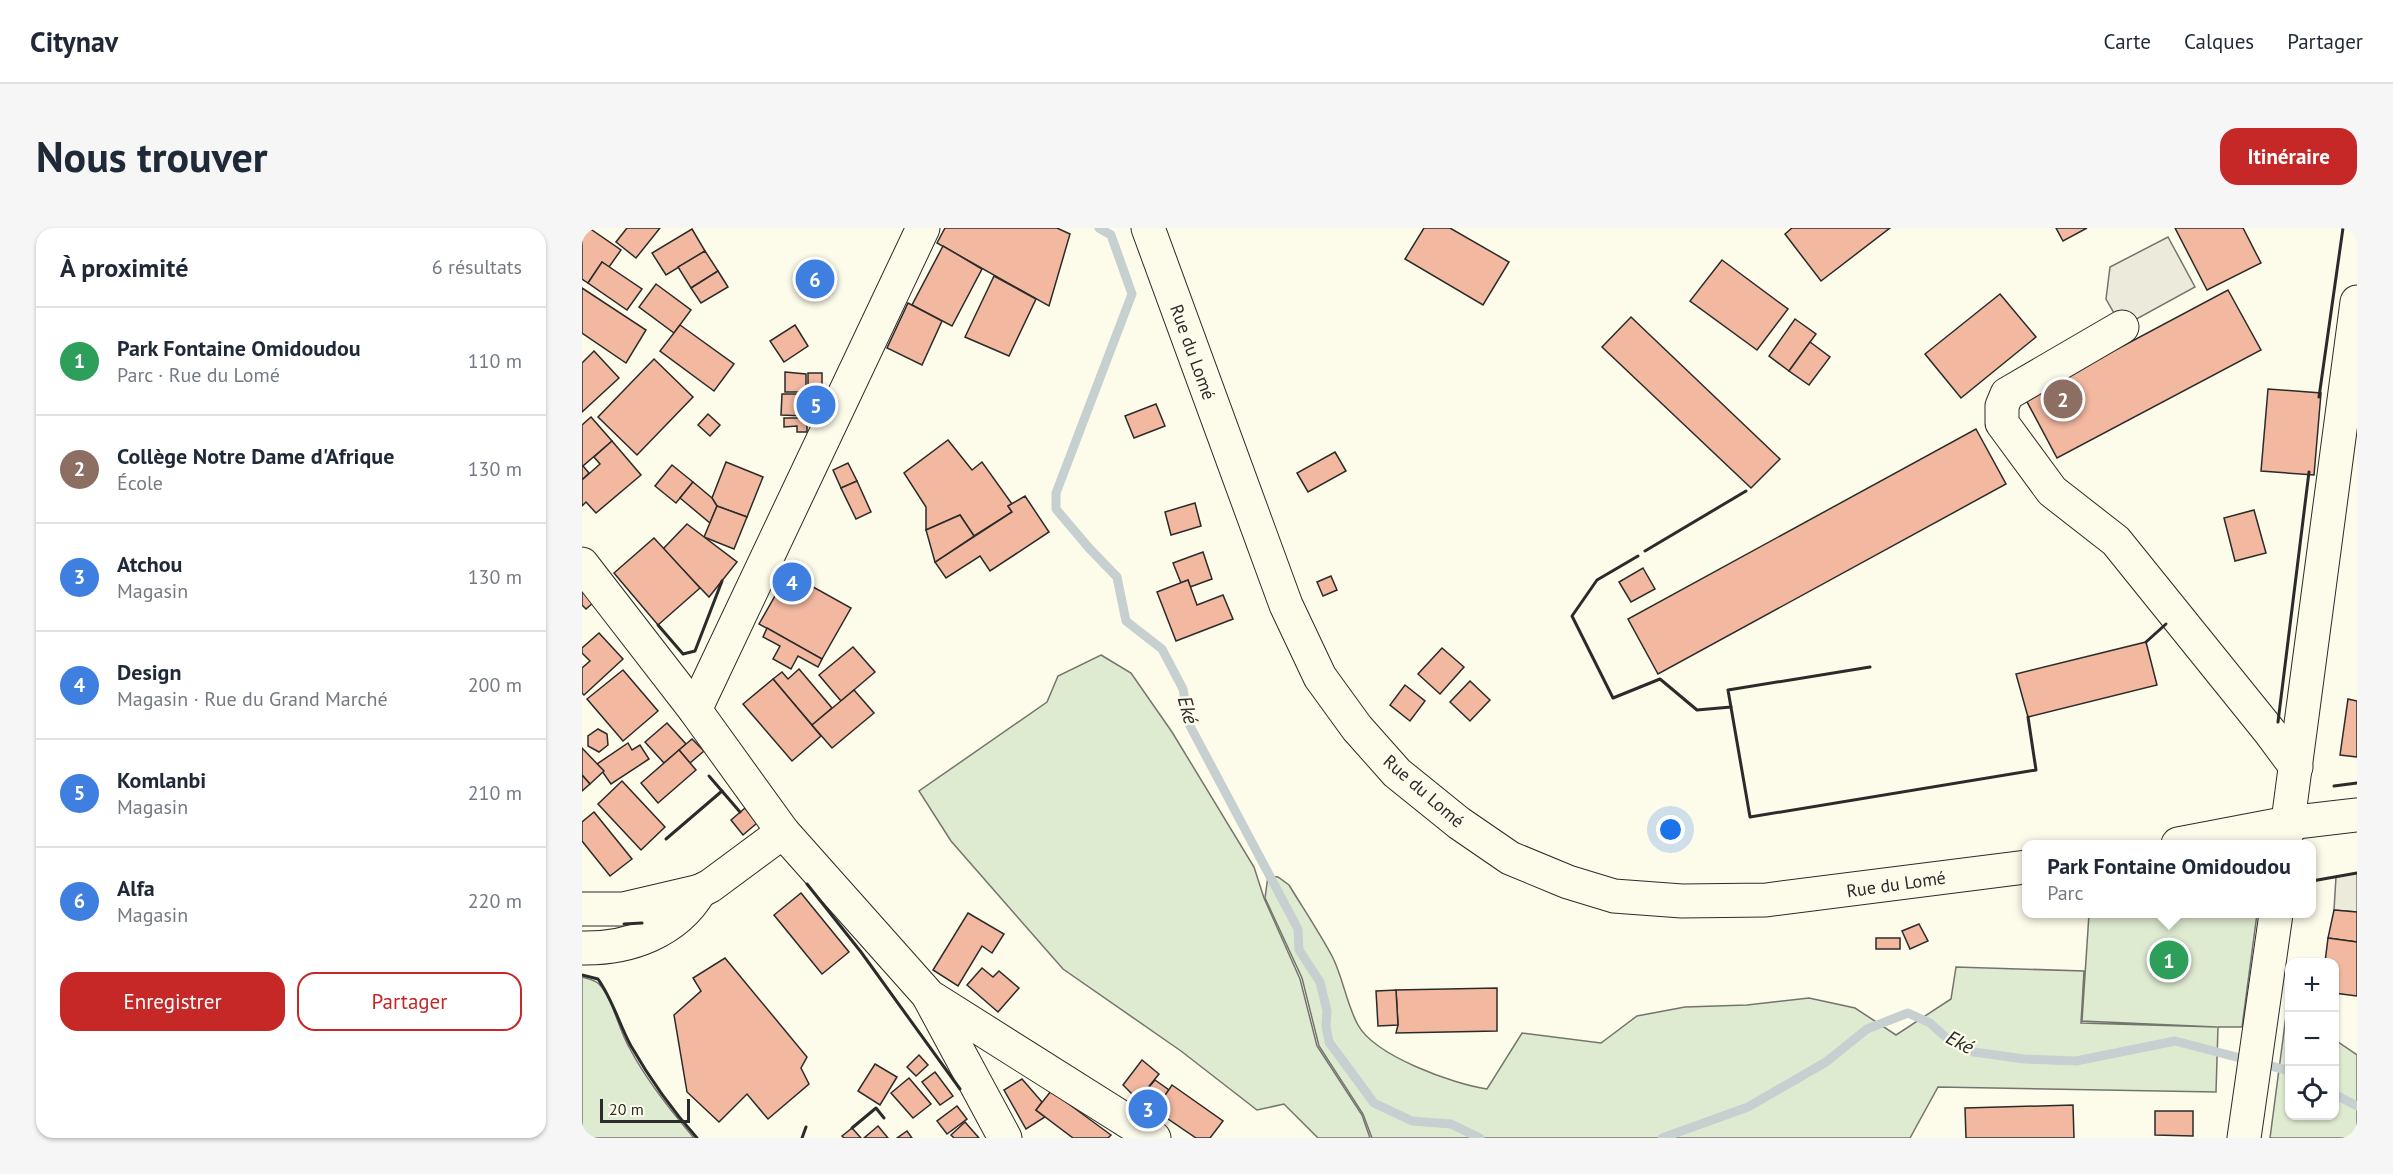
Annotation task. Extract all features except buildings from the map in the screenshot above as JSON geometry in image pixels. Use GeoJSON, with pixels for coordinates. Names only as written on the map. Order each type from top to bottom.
{"type":"FeatureCollection","features":[{"type":"Feature","properties":{"kind":"street"},"geometry":{"type":"LineString","coordinates":[[695,710],[923,228]]}},
{"type":"Feature","properties":{"kind":"street","name":"Rue du Lomé"},"geometry":{"type":"LineString","coordinates":[[1148,228],[1286,605],[1320,677],[1357,728],[1397,773],[1460,823],[1510,858],[1568,882],[1614,896],[1682,902],[1766,900],[2022,868]]}},
{"type":"Feature","properties":{"kind":"street"},"geometry":{"type":"LineString","coordinates":[[2287,834],[2357,302]]}},
{"type":"Feature","properties":{"kind":"street"},"geometry":{"type":"LineString","coordinates":[[2122,327],[2007,394],[2002,406],[2002,423],[2052,491],[2116,541],[2263,722],[2296,767]]}},
{"type":"Feature","properties":{"kind":"street"},"geometry":{"type":"LineString","coordinates":[[582,564],[695,710],[783,832],[928,996],[1005,1138]]}},
{"type":"Feature","properties":{"kind":"street"},"geometry":{"type":"LineString","coordinates":[[2222,840],[2287,834],[2357,815]]}},
{"type":"Feature","properties":{"kind":"street"},"geometry":{"type":"LineString","coordinates":[[582,909],[623,909],[700,891],[783,832]]}},
{"type":"Feature","properties":{"kind":"street"},"geometry":{"type":"LineString","coordinates":[[582,948],[596,949],[646,939],[683,915],[700,891]]}},
{"type":"Feature","properties":{"kind":"street"},"geometry":{"type":"LineString","coordinates":[[2244,1138],[2275,918]]}},
{"type":"Feature","properties":{"kind":"street"},"geometry":{"type":"LineString","coordinates":[[928,996],[1154,1138]]}},
{"type":"Feature","properties":{"kind":"green space"},"geometry":{"type":"Polygon","coordinates":[[[1101,655],[1131,673],[1172,732],[1254,867],[1264,898],[1300,979],[1317,1046],[1362,1115],[1370,1138],[1318,1138],[1284,1104],[1257,1110],[1181,1051],[1063,969],[951,841],[919,791],[1047,702],[1058,676],[1101,655]]]}},
{"type":"Feature","properties":{"kind":"green space"},"geometry":{"type":"Polygon","coordinates":[[[1268,876],[1278,877],[1289,885],[1332,956],[1354,1017],[1367,1036],[1397,1058],[1416,1067],[1455,1081],[1487,1089],[1522,1033],[1601,1043],[1637,1016],[1685,1007],[1747,1005],[1809,998],[1855,1008],[1896,1035],[1951,999],[1956,967],[2084,971],[2081,1023],[2217,1027],[2082,1021],[2089,918],[2256,918],[2242,1027],[2218,1027],[2216,1092],[1938,1087],[1910,1138],[1372,1138],[1363,1114],[1319,1046],[1302,978],[1265,898],[1268,876]]]}},
{"type":"Feature","properties":{"kind":"green space"},"geometry":{"type":"Polygon","coordinates":[[[582,977],[596,982],[604,990],[625,1039],[643,1071],[667,1106],[694,1138],[582,1138],[582,977]]]}},
{"type":"Feature","properties":{"kind":"green space"},"geometry":{"type":"Polygon","coordinates":[[[2285,1024],[2285,1120],[2339,1120],[2339,1043],[2357,1055],[2357,1138],[2270,1138],[2285,1024]]]}},
{"type":"Feature","properties":{"kind":"shaded area"},"geometry":{"type":"Polygon","coordinates":[[[2168,237],[2195,287],[2122,327],[2106,299],[2110,267],[2168,237]]]}},
{"type":"Feature","properties":{"kind":"shaded area"},"geometry":{"type":"Polygon","coordinates":[[[2357,873],[2357,912],[2334,910],[2336,877],[2357,873]]]}},
{"type":"Feature","properties":{"kind":"waterway","name":"Eké"},"geometry":{"type":"LineString","coordinates":[[1099,228],[1111,235],[1132,294],[1056,493],[1056,509],[1117,577],[1126,621],[1162,649],[1183,689],[1189,724],[1298,929],[1299,950],[1320,982],[1327,1011],[1326,1026],[1329,1042],[1374,1103],[1412,1121],[1451,1124],[1480,1138]]}},
{"type":"Feature","properties":{"kind":"waterway","name":"Eké"},"geometry":{"type":"LineString","coordinates":[[1662,1138],[1748,1107],[1826,1062],[1867,1029],[1908,1013],[1930,1023],[1951,1042],[1974,1052],[2024,1059],[2076,1061],[2175,1041],[2285,1070]]}},
{"type":"Feature","properties":{"kind":"waterway","name":"Eké"},"geometry":{"type":"LineString","coordinates":[[2339,1097],[2357,1106]]}},
{"type":"Feature","properties":{"kind":"wall"},"geometry":{"type":"LineString","coordinates":[[2319,397],[2343,228]]}},
{"type":"Feature","properties":{"kind":"wall"},"geometry":{"type":"LineString","coordinates":[[2278,722],[2309,472]]}},
{"type":"Feature","properties":{"kind":"wall"},"geometry":{"type":"LineString","coordinates":[[1645,551],[1746,491]]}},
{"type":"Feature","properties":{"kind":"wall"},"geometry":{"type":"LineString","coordinates":[[1638,556],[1597,580],[1572,616],[1613,698],[1660,679],[1697,710],[1731,707]]}},
{"type":"Feature","properties":{"kind":"wall"},"geometry":{"type":"LineString","coordinates":[[658,625],[683,654],[695,651],[722,581]]}},
{"type":"Feature","properties":{"kind":"wall"},"geometry":{"type":"LineString","coordinates":[[2146,642],[2166,624]]}},
{"type":"Feature","properties":{"kind":"wall"},"geometry":{"type":"LineString","coordinates":[[1870,667],[1728,690],[1750,817],[2036,770],[2028,717]]}},
{"type":"Feature","properties":{"kind":"wall"},"geometry":{"type":"LineString","coordinates":[[709,776],[740,812]]}},
{"type":"Feature","properties":{"kind":"wall"},"geometry":{"type":"LineString","coordinates":[[2334,786],[2357,783]]}},
{"type":"Feature","properties":{"kind":"wall"},"geometry":{"type":"LineString","coordinates":[[666,839],[722,791]]}},
{"type":"Feature","properties":{"kind":"wall"},"geometry":{"type":"LineString","coordinates":[[2316,880],[2357,873]]}},
{"type":"Feature","properties":{"kind":"wall"},"geometry":{"type":"LineString","coordinates":[[807,884],[861,952],[960,1089]]}},
{"type":"Feature","properties":{"kind":"wall"},"geometry":{"type":"LineString","coordinates":[[624,924],[642,923]]}},
{"type":"Feature","properties":{"kind":"wall"},"geometry":{"type":"LineString","coordinates":[[582,975],[598,979],[638,1058],[670,1105],[697,1138]]}},
{"type":"Feature","properties":{"kind":"wall"},"geometry":{"type":"LineString","coordinates":[[852,1128],[876,1108],[884,1118]]}},
{"type":"Feature","properties":{"kind":"wall"},"geometry":{"type":"LineString","coordinates":[[802,1138],[806,1127]]}},
{"type":"Feature","properties":{"kind":"place","name":"Alfa"},"geometry":{"type":"Point","coordinates":[815,279]}},
{"type":"Feature","properties":{"kind":"place","name":"Collège Notre Dame d'Afrique"},"geometry":{"type":"Point","coordinates":[2063,399]}},
{"type":"Feature","properties":{"kind":"place","name":"Komlanbi"},"geometry":{"type":"Point","coordinates":[816,405]}},
{"type":"Feature","properties":{"kind":"place","name":"Design"},"geometry":{"type":"Point","coordinates":[792,582]}},
{"type":"Feature","properties":{"kind":"place","name":"Park Fontaine Omidoudou"},"geometry":{"type":"Point","coordinates":[2169,960]}},
{"type":"Feature","properties":{"kind":"place","name":"Atchou"},"geometry":{"type":"Point","coordinates":[1148,1109]}}]}
